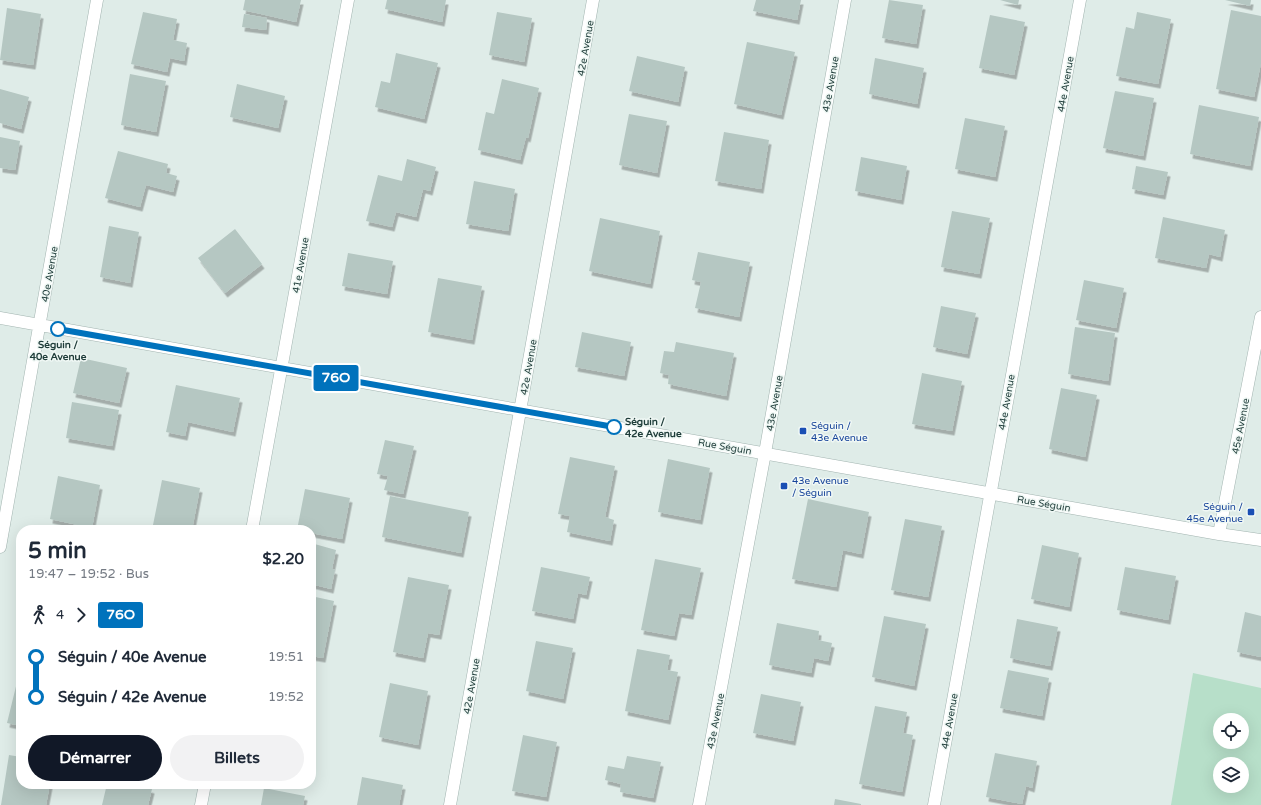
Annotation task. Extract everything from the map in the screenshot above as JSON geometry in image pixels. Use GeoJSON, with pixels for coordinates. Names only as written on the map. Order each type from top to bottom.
{"type":"FeatureCollection","features":[{"type":"Feature","properties":{"kind":"street","name":"40e Avenue"},"geometry":{"type":"LineString","coordinates":[[0,547],[97,0]]}},
{"type":"Feature","properties":{"kind":"street","name":"41e Avenue"},"geometry":{"type":"LineString","coordinates":[[253,525],[348,0]]}},
{"type":"Feature","properties":{"kind":"street","name":"42e Avenue"},"geometry":{"type":"LineString","coordinates":[[450,805],[593,0]]}},
{"type":"Feature","properties":{"kind":"street","name":"43e Avenue"},"geometry":{"type":"LineString","coordinates":[[699,805],[765,454],[845,0]]}},
{"type":"Feature","properties":{"kind":"street","name":"44e Avenue"},"geometry":{"type":"LineString","coordinates":[[934,805],[1080,0]]}},
{"type":"Feature","properties":{"kind":"street","name":"45e Avenue"},"geometry":{"type":"LineString","coordinates":[[1219,534],[1261,317]]}},
{"type":"Feature","properties":{"kind":"street","name":"Rue Séguin"},"geometry":{"type":"LineString","coordinates":[[0,318],[1219,534],[1261,540]]}},
{"type":"Feature","properties":{"kind":"street"},"geometry":{"type":"LineString","coordinates":[[201,805],[204,789]]}},
{"type":"Feature","properties":{"kind":"green space"},"geometry":{"type":"Polygon","coordinates":[[[1193,673],[1261,688],[1261,805],[1171,805],[1193,673]]]}},
{"type":"Feature","properties":{"kind":"building"},"geometry":{"type":"Polygon","coordinates":[[[245,0],[301,0],[296,22],[243,10],[245,0]]]}},
{"type":"Feature","properties":{"kind":"building"},"geometry":{"type":"Polygon","coordinates":[[[387,0],[446,0],[442,22],[385,9],[387,0]]]}},
{"type":"Feature","properties":{"kind":"building"},"geometry":{"type":"Polygon","coordinates":[[[756,0],[801,0],[797,20],[753,11],[756,0]]]}},
{"type":"Feature","properties":{"kind":"building"},"geometry":{"type":"Polygon","coordinates":[[[889,0],[923,5],[916,44],[882,38],[889,0]]]}},
{"type":"Feature","properties":{"kind":"building"},"geometry":{"type":"Polygon","coordinates":[[[1000,0],[1019,0],[1018,5],[1000,0]]]}},
{"type":"Feature","properties":{"kind":"building"},"geometry":{"type":"Polygon","coordinates":[[[1225,0],[1251,0],[1250,6],[1225,0]]]}},
{"type":"Feature","properties":{"kind":"building"},"geometry":{"type":"Polygon","coordinates":[[[7,8],[41,14],[33,65],[0,60],[7,8]]]}},
{"type":"Feature","properties":{"kind":"building"},"geometry":{"type":"Polygon","coordinates":[[[1231,10],[1261,16],[1261,63],[1254,97],[1216,89],[1231,10]]]}},
{"type":"Feature","properties":{"kind":"building"},"geometry":{"type":"Polygon","coordinates":[[[143,12],[177,19],[173,40],[187,43],[184,61],[170,58],[167,72],[131,64],[143,12]]]}},
{"type":"Feature","properties":{"kind":"building"},"geometry":{"type":"Polygon","coordinates":[[[497,12],[532,18],[524,62],[489,55],[497,12]]]}},
{"type":"Feature","properties":{"kind":"building"},"geometry":{"type":"Polygon","coordinates":[[[1137,12],[1171,19],[1158,84],[1116,76],[1126,27],[1134,29],[1137,12]]]}},
{"type":"Feature","properties":{"kind":"building"},"geometry":{"type":"Polygon","coordinates":[[[244,14],[267,18],[266,30],[242,27],[244,14]]]}},
{"type":"Feature","properties":{"kind":"building"},"geometry":{"type":"Polygon","coordinates":[[[990,15],[1025,22],[1014,75],[979,68],[990,15]]]}},
{"type":"Feature","properties":{"kind":"building"},"geometry":{"type":"Polygon","coordinates":[[[747,42],[795,52],[781,115],[734,104],[747,42]]]}},
{"type":"Feature","properties":{"kind":"building"},"geometry":{"type":"Polygon","coordinates":[[[396,53],[438,63],[424,119],[375,107],[381,81],[390,83],[396,53]]]}},
{"type":"Feature","properties":{"kind":"building"},"geometry":{"type":"Polygon","coordinates":[[[637,56],[685,67],[678,102],[629,91],[637,56]]]}},
{"type":"Feature","properties":{"kind":"building"},"geometry":{"type":"Polygon","coordinates":[[[875,58],[924,68],[917,104],[869,94],[875,58]]]}},
{"type":"Feature","properties":{"kind":"building"},"geometry":{"type":"Polygon","coordinates":[[[130,74],[166,81],[156,132],[121,125],[130,74]]]}},
{"type":"Feature","properties":{"kind":"building"},"geometry":{"type":"Polygon","coordinates":[[[502,79],[539,88],[528,138],[526,137],[520,160],[478,150],[486,112],[494,114],[502,79]]]}},
{"type":"Feature","properties":{"kind":"building"},"geometry":{"type":"Polygon","coordinates":[[[237,84],[285,96],[278,128],[230,117],[237,84]]]}},
{"type":"Feature","properties":{"kind":"building"},"geometry":{"type":"Polygon","coordinates":[[[0,89],[29,97],[21,129],[0,123],[0,89]]]}},
{"type":"Feature","properties":{"kind":"building"},"geometry":{"type":"Polygon","coordinates":[[[1115,91],[1154,98],[1143,156],[1103,148],[1115,91]]]}},
{"type":"Feature","properties":{"kind":"building"},"geometry":{"type":"Polygon","coordinates":[[[1199,105],[1259,117],[1250,166],[1190,154],[1199,105]]]}},
{"type":"Feature","properties":{"kind":"building"},"geometry":{"type":"Polygon","coordinates":[[[629,114],[667,121],[657,173],[619,165],[629,114]]]}},
{"type":"Feature","properties":{"kind":"building"},"geometry":{"type":"Polygon","coordinates":[[[965,118],[1005,126],[995,177],[955,169],[965,118]]]}},
{"type":"Feature","properties":{"kind":"building"},"geometry":{"type":"Polygon","coordinates":[[[724,132],[769,140],[761,189],[715,181],[724,132]]]}},
{"type":"Feature","properties":{"kind":"building"},"geometry":{"type":"Polygon","coordinates":[[[0,137],[20,141],[15,170],[0,168],[0,137]]]}},
{"type":"Feature","properties":{"kind":"building"},"geometry":{"type":"Polygon","coordinates":[[[118,151],[168,164],[166,173],[177,176],[173,192],[146,185],[140,207],[105,198],[118,151]]]}},
{"type":"Feature","properties":{"kind":"building"},"geometry":{"type":"Polygon","coordinates":[[[861,157],[907,166],[901,200],[855,191],[861,157]]]}},
{"type":"Feature","properties":{"kind":"building"},"geometry":{"type":"Polygon","coordinates":[[[407,159],[436,167],[430,191],[423,189],[416,217],[396,212],[392,227],[366,221],[378,175],[402,181],[407,159]]]}},
{"type":"Feature","properties":{"kind":"building"},"geometry":{"type":"Polygon","coordinates":[[[1136,166],[1168,172],[1163,195],[1132,189],[1136,166]]]}},
{"type":"Feature","properties":{"kind":"building"},"geometry":{"type":"Polygon","coordinates":[[[474,181],[515,189],[508,231],[466,224],[474,181]]]}},
{"type":"Feature","properties":{"kind":"building"},"geometry":{"type":"Polygon","coordinates":[[[952,211],[990,218],[979,274],[941,267],[952,211]]]}},
{"type":"Feature","properties":{"kind":"building"},"geometry":{"type":"Polygon","coordinates":[[[1163,217],[1225,230],[1220,257],[1209,254],[1206,268],[1155,258],[1163,217]]]}},
{"type":"Feature","properties":{"kind":"building"},"geometry":{"type":"Polygon","coordinates":[[[600,218],[660,231],[650,284],[589,271],[600,218]]]}},
{"type":"Feature","properties":{"kind":"building"},"geometry":{"type":"Polygon","coordinates":[[[109,226],[139,232],[130,283],[100,277],[109,226]]]}},
{"type":"Feature","properties":{"kind":"building"},"geometry":{"type":"Polygon","coordinates":[[[235,229],[262,264],[225,293],[198,258],[235,229]]]}},
{"type":"Feature","properties":{"kind":"building"},"geometry":{"type":"Polygon","coordinates":[[[698,252],[750,262],[739,317],[695,308],[701,282],[692,280],[698,252]]]}},
{"type":"Feature","properties":{"kind":"building"},"geometry":{"type":"Polygon","coordinates":[[[348,253],[393,261],[387,294],[342,286],[348,253]]]}},
{"type":"Feature","properties":{"kind":"building"},"geometry":{"type":"Polygon","coordinates":[[[438,278],[482,286],[472,340],[428,332],[438,278]]]}},
{"type":"Feature","properties":{"kind":"building"},"geometry":{"type":"Polygon","coordinates":[[[1084,280],[1124,288],[1116,328],[1076,320],[1084,280]]]}},
{"type":"Feature","properties":{"kind":"building"},"geometry":{"type":"Polygon","coordinates":[[[941,306],[976,313],[967,354],[933,347],[941,306]]]}},
{"type":"Feature","properties":{"kind":"building"},"geometry":{"type":"Polygon","coordinates":[[[1075,327],[1115,333],[1108,381],[1068,374],[1075,327]]]}},
{"type":"Feature","properties":{"kind":"building"},"geometry":{"type":"Polygon","coordinates":[[[582,332],[631,342],[624,376],[575,367],[582,332]]]}},
{"type":"Feature","properties":{"kind":"building"},"geometry":{"type":"Polygon","coordinates":[[[676,342],[734,353],[726,396],[668,384],[669,375],[660,373],[664,351],[674,352],[676,342]]]}},
{"type":"Feature","properties":{"kind":"building"},"geometry":{"type":"Polygon","coordinates":[[[81,358],[127,368],[119,403],[73,393],[81,358]]]}},
{"type":"Feature","properties":{"kind":"building"},"geometry":{"type":"Polygon","coordinates":[[[922,373],[962,381],[952,431],[912,424],[922,373]]]}},
{"type":"Feature","properties":{"kind":"building"},"geometry":{"type":"Polygon","coordinates":[[[176,385],[240,398],[233,432],[188,422],[185,436],[166,432],[176,385]]]}},
{"type":"Feature","properties":{"kind":"building"},"geometry":{"type":"Polygon","coordinates":[[[1061,388],[1097,395],[1085,457],[1049,449],[1061,388]]]}},
{"type":"Feature","properties":{"kind":"building"},"geometry":{"type":"Polygon","coordinates":[[[72,402],[119,410],[112,446],[66,438],[72,402]]]}},
{"type":"Feature","properties":{"kind":"building"},"geometry":{"type":"Polygon","coordinates":[[[385,440],[414,446],[403,494],[384,490],[388,476],[377,474],[385,440]]]}},
{"type":"Feature","properties":{"kind":"building"},"geometry":{"type":"Polygon","coordinates":[[[570,457],[615,466],[605,517],[614,520],[610,541],[567,532],[570,516],[558,514],[570,457]]]}},
{"type":"Feature","properties":{"kind":"building"},"geometry":{"type":"Polygon","coordinates":[[[668,459],[710,468],[700,520],[658,512],[668,459]]]}},
{"type":"Feature","properties":{"kind":"building"},"geometry":{"type":"Polygon","coordinates":[[[58,476],[100,485],[93,525],[78,525],[50,519],[58,476]]]}},
{"type":"Feature","properties":{"kind":"building"},"geometry":{"type":"Polygon","coordinates":[[[162,480],[200,488],[193,525],[153,525],[162,480]]]}},
{"type":"Feature","properties":{"kind":"building"},"geometry":{"type":"Polygon","coordinates":[[[305,489],[350,498],[342,539],[316,534],[316,525],[298,525],[305,489]]]}},
{"type":"Feature","properties":{"kind":"building"},"geometry":{"type":"Polygon","coordinates":[[[390,496],[469,512],[461,553],[382,537],[390,496]]]}},
{"type":"Feature","properties":{"kind":"building"},"geometry":{"type":"Polygon","coordinates":[[[808,499],[869,512],[861,554],[843,550],[836,587],[792,579],[808,499]]]}},
{"type":"Feature","properties":{"kind":"building"},"geometry":{"type":"Polygon","coordinates":[[[905,519],[942,526],[928,597],[891,590],[905,519]]]}},
{"type":"Feature","properties":{"kind":"building"},"geometry":{"type":"Polygon","coordinates":[[[316,544],[336,550],[332,569],[335,570],[331,589],[316,585],[316,544]]]}},
{"type":"Feature","properties":{"kind":"building"},"geometry":{"type":"Polygon","coordinates":[[[1042,545],[1079,553],[1069,607],[1031,599],[1042,545]]]}},
{"type":"Feature","properties":{"kind":"building"},"geometry":{"type":"Polygon","coordinates":[[[655,559],[701,568],[691,615],[679,613],[674,636],[641,630],[655,559]]]}},
{"type":"Feature","properties":{"kind":"building"},"geometry":{"type":"Polygon","coordinates":[[[541,567],[590,577],[586,595],[578,593],[573,619],[532,611],[541,567]]]}},
{"type":"Feature","properties":{"kind":"building"},"geometry":{"type":"Polygon","coordinates":[[[1125,567],[1176,576],[1168,620],[1117,610],[1125,567]]]}},
{"type":"Feature","properties":{"kind":"building"},"geometry":{"type":"Polygon","coordinates":[[[408,577],[449,585],[439,635],[428,633],[423,658],[393,652],[408,577]]]}},
{"type":"Feature","properties":{"kind":"building"},"geometry":{"type":"Polygon","coordinates":[[[316,597],[334,601],[323,658],[316,657],[316,597]]]}},
{"type":"Feature","properties":{"kind":"building"},"geometry":{"type":"Polygon","coordinates":[[[1245,612],[1261,616],[1261,657],[1237,652],[1245,612]]]}},
{"type":"Feature","properties":{"kind":"building"},"geometry":{"type":"Polygon","coordinates":[[[884,616],[926,624],[914,686],[872,677],[884,616]]]}},
{"type":"Feature","properties":{"kind":"building"},"geometry":{"type":"Polygon","coordinates":[[[1017,619],[1058,627],[1050,666],[1010,658],[1017,619]]]}},
{"type":"Feature","properties":{"kind":"building"},"geometry":{"type":"Polygon","coordinates":[[[777,623],[819,631],[818,640],[832,643],[828,661],[814,658],[811,673],[769,665],[777,623]]]}},
{"type":"Feature","properties":{"kind":"building"},"geometry":{"type":"Polygon","coordinates":[[[536,641],[573,648],[563,699],[526,691],[536,641]]]}},
{"type":"Feature","properties":{"kind":"building"},"geometry":{"type":"Polygon","coordinates":[[[637,649],[670,655],[667,670],[678,672],[668,720],[625,711],[637,649]]]}},
{"type":"Feature","properties":{"kind":"building"},"geometry":{"type":"Polygon","coordinates":[[[1008,670],[1049,678],[1042,716],[1000,708],[1008,670]]]}},
{"type":"Feature","properties":{"kind":"building"},"geometry":{"type":"Polygon","coordinates":[[[390,683],[428,691],[418,745],[379,737],[390,683]]]}},
{"type":"Feature","properties":{"kind":"building"},"geometry":{"type":"Polygon","coordinates":[[[16,686],[16,725],[7,723],[16,686]]]}},
{"type":"Feature","properties":{"kind":"building"},"geometry":{"type":"Polygon","coordinates":[[[761,694],[801,702],[793,741],[753,733],[761,694]]]}},
{"type":"Feature","properties":{"kind":"building"},"geometry":{"type":"Polygon","coordinates":[[[875,706],[907,712],[903,733],[913,735],[902,792],[859,784],[875,706]]]}},
{"type":"Feature","properties":{"kind":"building"},"geometry":{"type":"Polygon","coordinates":[[[523,735],[557,742],[546,797],[512,791],[523,735]]]}},
{"type":"Feature","properties":{"kind":"building"},"geometry":{"type":"Polygon","coordinates":[[[995,753],[1037,761],[1032,788],[1026,786],[1022,804],[986,797],[995,753]]]}},
{"type":"Feature","properties":{"kind":"building"},"geometry":{"type":"Polygon","coordinates":[[[9,755],[16,756],[16,789],[49,789],[46,805],[1,805],[9,755]]]}},
{"type":"Feature","properties":{"kind":"building"},"geometry":{"type":"Polygon","coordinates":[[[627,756],[661,762],[653,798],[620,792],[621,784],[605,780],[608,766],[624,769],[627,756]]]}},
{"type":"Feature","properties":{"kind":"building"},"geometry":{"type":"Polygon","coordinates":[[[362,777],[403,785],[399,805],[357,805],[362,777]]]}},
{"type":"Feature","properties":{"kind":"building"},"geometry":{"type":"Polygon","coordinates":[[[106,789],[152,789],[148,805],[102,805],[106,789]]]}},
{"type":"Feature","properties":{"kind":"building"},"geometry":{"type":"Polygon","coordinates":[[[264,789],[305,796],[303,805],[261,805],[264,789]]]}},
{"type":"Feature","properties":{"kind":"building"},"geometry":{"type":"Polygon","coordinates":[[[835,799],[861,804],[861,805],[834,805],[835,799]]]}},
{"type":"Feature","properties":{"kind":"bus line","name":"76O"},"geometry":{"type":"LineString","coordinates":[[58,329],[614,427]]}},
{"type":"Feature","properties":{"kind":"place","name":"Séguin / 40e Avenue"},"geometry":{"type":"Point","coordinates":[58,329]}},
{"type":"Feature","properties":{"kind":"place","name":"Séguin / 42e Avenue"},"geometry":{"type":"Point","coordinates":[614,427]}},
{"type":"Feature","properties":{"kind":"place","name":"Séguin / 43e Avenue"},"geometry":{"type":"Point","coordinates":[803,431]}},
{"type":"Feature","properties":{"kind":"place","name":"43e Avenue / Séguin"},"geometry":{"type":"Point","coordinates":[784,486]}},
{"type":"Feature","properties":{"kind":"place","name":"Séguin / 45e Avenue"},"geometry":{"type":"Point","coordinates":[1251,512]}}]}
